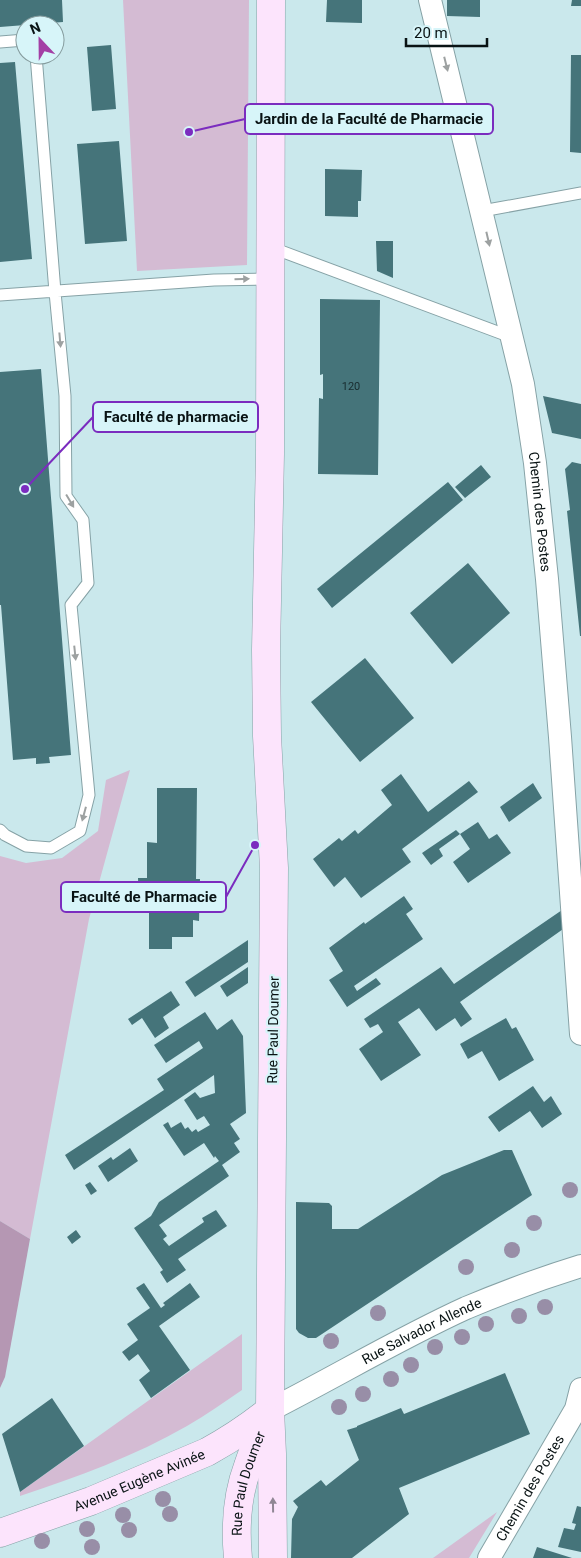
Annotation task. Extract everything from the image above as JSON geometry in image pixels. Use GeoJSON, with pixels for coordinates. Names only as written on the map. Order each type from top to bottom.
{"type":"FeatureCollection","features":[{"type":"Feature","properties":{"kind":"main road","name":"Rue Paul Doumer"},"geometry":{"type":"LineString","coordinates":[[271,0],[270,454],[266,650],[267,736],[274,868],[270,1410],[273,1558]]}},
{"type":"Feature","properties":{"kind":"main road","name":"Rue Paul Doumer"},"geometry":{"type":"LineString","coordinates":[[238,1558],[236,1523],[238,1504],[248,1466],[270,1410]]}},
{"type":"Feature","properties":{"kind":"main road","name":"Avenue Eugène Avinée"},"geometry":{"type":"LineString","coordinates":[[0,1533],[91,1501],[207,1452],[250,1426],[270,1410]]}},
{"type":"Feature","properties":{"kind":"street","name":"Chemin des Postes"},"geometry":{"type":"LineString","coordinates":[[430,0],[526,401],[537,483],[559,727],[581,1034]]}},
{"type":"Feature","properties":{"kind":"street","name":"Rue Salvador Allende"},"geometry":{"type":"LineString","coordinates":[[270,1410],[421,1330],[465,1309],[506,1291],[581,1266]]}},
{"type":"Feature","properties":{"kind":"street","name":"Chemin des Postes"},"geometry":{"type":"LineString","coordinates":[[489,1558],[576,1410],[581,1389]]}},
{"type":"Feature","properties":{"kind":"lane"},"geometry":{"type":"LineString","coordinates":[[0,42],[15,41]]}},
{"type":"Feature","properties":{"kind":"lane"},"geometry":{"type":"LineString","coordinates":[[0,830],[5,835],[26,846],[51,848],[80,832],[89,795],[70,605],[88,583],[83,520],[66,496],[65,396],[37,65]]}},
{"type":"Feature","properties":{"kind":"lane"},"geometry":{"type":"LineString","coordinates":[[482,211],[581,193]]}},
{"type":"Feature","properties":{"kind":"lane"},"geometry":{"type":"LineString","coordinates":[[270,247],[511,337]]}},
{"type":"Feature","properties":{"kind":"lane"},"geometry":{"type":"LineString","coordinates":[[0,295],[214,280],[270,278]]}},
{"type":"Feature","properties":{"kind":"shaded area"},"geometry":{"type":"Polygon","coordinates":[[[123,0],[249,0],[247,265],[137,271],[123,0]]]}},
{"type":"Feature","properties":{"kind":"shaded area"},"geometry":{"type":"Polygon","coordinates":[[[130,770],[89,919],[30,1239],[0,1221],[0,856],[26,863],[62,858],[98,831],[106,780],[130,770]]]}},
{"type":"Feature","properties":{"kind":"shaded area"},"geometry":{"type":"Polygon","coordinates":[[[0,1221],[30,1239],[5,1377],[0,1388],[0,1221]]]}},
{"type":"Feature","properties":{"kind":"shaded area"},"geometry":{"type":"Polygon","coordinates":[[[242,1334],[242,1390],[194,1422],[147,1447],[84,1473],[20,1496],[20,1492],[242,1334]]]}},
{"type":"Feature","properties":{"kind":"shaded area"},"geometry":{"type":"Polygon","coordinates":[[[497,1512],[469,1558],[433,1558],[497,1512]]]}},
{"type":"Feature","properties":{"kind":"building"},"geometry":{"type":"Polygon","coordinates":[[[0,0],[62,0],[63,15],[15,15],[15,26],[0,27],[0,0]]]}},
{"type":"Feature","properties":{"kind":"building"},"geometry":{"type":"Polygon","coordinates":[[[327,0],[362,0],[362,23],[326,22],[327,0]]]}},
{"type":"Feature","properties":{"kind":"building"},"geometry":{"type":"Polygon","coordinates":[[[447,0],[480,0],[480,17],[447,16],[447,0]]]}},
{"type":"Feature","properties":{"kind":"building"},"geometry":{"type":"Polygon","coordinates":[[[572,0],[581,0],[581,6],[571,6],[572,0]]]}},
{"type":"Feature","properties":{"kind":"building"},"geometry":{"type":"Polygon","coordinates":[[[111,45],[116,109],[92,111],[87,47],[111,45]]]}},
{"type":"Feature","properties":{"kind":"building"},"geometry":{"type":"Polygon","coordinates":[[[571,55],[581,55],[581,153],[570,152],[571,55]]]}},
{"type":"Feature","properties":{"kind":"building"},"geometry":{"type":"Polygon","coordinates":[[[15,62],[32,259],[0,262],[0,63],[15,62]]]}},
{"type":"Feature","properties":{"kind":"building"},"geometry":{"type":"Polygon","coordinates":[[[119,141],[127,241],[85,244],[77,144],[119,141]]]}},
{"type":"Feature","properties":{"kind":"building"},"geometry":{"type":"Polygon","coordinates":[[[325,169],[362,170],[361,201],[358,201],[358,217],[325,216],[325,169]]]}},
{"type":"Feature","properties":{"kind":"building"},"geometry":{"type":"Polygon","coordinates":[[[376,241],[393,241],[393,278],[377,271],[376,241]]]}},
{"type":"Feature","properties":{"kind":"building"},"geometry":{"type":"Polygon","coordinates":[[[320,299],[380,300],[378,475],[318,474],[319,398],[323,399],[323,374],[320,375],[320,299]]]}},
{"type":"Feature","properties":{"kind":"building"},"geometry":{"type":"Polygon","coordinates":[[[41,369],[71,755],[49,757],[50,763],[36,764],[36,758],[13,760],[0,605],[0,372],[41,369]]]}},
{"type":"Feature","properties":{"kind":"building"},"geometry":{"type":"Polygon","coordinates":[[[543,396],[581,404],[581,439],[552,433],[543,396]]]}},
{"type":"Feature","properties":{"kind":"building"},"geometry":{"type":"Polygon","coordinates":[[[572,462],[581,464],[581,636],[567,511],[570,510],[565,469],[572,462]]]}},
{"type":"Feature","properties":{"kind":"building"},"geometry":{"type":"Polygon","coordinates":[[[481,465],[491,477],[465,498],[455,487],[481,465]]]}},
{"type":"Feature","properties":{"kind":"building"},"geometry":{"type":"Polygon","coordinates":[[[448,482],[463,500],[332,608],[317,589],[448,482]]]}},
{"type":"Feature","properties":{"kind":"building"},"geometry":{"type":"Polygon","coordinates":[[[468,563],[510,613],[452,664],[410,613],[468,563]]]}},
{"type":"Feature","properties":{"kind":"building"},"geometry":{"type":"Polygon","coordinates":[[[365,658],[414,718],[360,762],[311,702],[365,658]]]}},
{"type":"Feature","properties":{"kind":"building"},"geometry":{"type":"Polygon","coordinates":[[[401,774],[428,812],[469,781],[478,792],[402,849],[411,862],[361,898],[345,877],[334,887],[313,859],[339,838],[342,841],[355,830],[358,834],[392,805],[381,790],[401,774]]]}},
{"type":"Feature","properties":{"kind":"building"},"geometry":{"type":"Polygon","coordinates":[[[533,783],[542,798],[509,822],[500,807],[533,783]]]}},
{"type":"Feature","properties":{"kind":"building"},"geometry":{"type":"Polygon","coordinates":[[[157,788],[197,788],[196,879],[200,879],[199,921],[193,920],[193,937],[172,937],[172,949],[149,949],[149,904],[139,904],[138,878],[147,878],[147,842],[157,843],[157,788]]]}},
{"type":"Feature","properties":{"kind":"building"},"geometry":{"type":"Polygon","coordinates":[[[478,822],[489,839],[497,834],[511,853],[468,883],[453,862],[470,849],[460,834],[478,822]]]}},
{"type":"Feature","properties":{"kind":"building"},"geometry":{"type":"Polygon","coordinates":[[[456,830],[460,834],[439,849],[443,856],[431,865],[422,853],[456,830]]]}},
{"type":"Feature","properties":{"kind":"building"},"geometry":{"type":"Polygon","coordinates":[[[404,896],[413,909],[406,914],[423,939],[354,986],[357,991],[376,978],[381,984],[347,1007],[329,980],[343,971],[329,948],[404,896]]]}},
{"type":"Feature","properties":{"kind":"building"},"geometry":{"type":"Polygon","coordinates":[[[565,908],[566,927],[460,1002],[472,1019],[461,1027],[455,1018],[436,1031],[419,1008],[398,1022],[421,1055],[381,1081],[359,1049],[383,1032],[378,1024],[370,1028],[364,1019],[441,967],[454,984],[565,908]]]}},
{"type":"Feature","properties":{"kind":"building"},"geometry":{"type":"Polygon","coordinates":[[[248,940],[248,962],[195,997],[185,982],[248,940]]]}},
{"type":"Feature","properties":{"kind":"building"},"geometry":{"type":"Polygon","coordinates":[[[248,967],[248,983],[227,997],[220,986],[248,967]]]}},
{"type":"Feature","properties":{"kind":"building"},"geometry":{"type":"Polygon","coordinates":[[[171,991],[180,1005],[163,1017],[169,1028],[155,1038],[142,1018],[132,1025],[128,1019],[171,991]]]}},
{"type":"Feature","properties":{"kind":"building"},"geometry":{"type":"Polygon","coordinates":[[[205,1012],[217,1030],[232,1019],[243,1036],[246,1113],[230,1124],[240,1139],[234,1143],[240,1152],[222,1165],[229,1176],[159,1225],[167,1236],[163,1239],[169,1246],[204,1222],[202,1218],[216,1210],[227,1226],[178,1259],[186,1270],[167,1283],[160,1272],[163,1270],[134,1228],[151,1216],[159,1202],[219,1161],[215,1156],[214,1158],[204,1143],[184,1156],[163,1125],[168,1122],[171,1128],[181,1122],[185,1129],[188,1127],[192,1132],[196,1129],[198,1132],[210,1125],[204,1116],[197,1120],[184,1100],[195,1092],[200,1098],[215,1093],[214,1075],[74,1170],[65,1155],[164,1090],[157,1079],[203,1048],[199,1041],[166,1063],[154,1045],[205,1012]]]}},
{"type":"Feature","properties":{"kind":"building"},"geometry":{"type":"Polygon","coordinates":[[[506,1018],[512,1029],[516,1027],[534,1060],[499,1081],[482,1051],[468,1059],[460,1044],[506,1018]]]}},
{"type":"Feature","properties":{"kind":"building"},"geometry":{"type":"Polygon","coordinates":[[[533,1086],[544,1102],[551,1096],[562,1114],[542,1128],[530,1111],[499,1132],[488,1117],[533,1086]]]}},
{"type":"Feature","properties":{"kind":"building"},"geometry":{"type":"Polygon","coordinates":[[[130,1148],[138,1161],[108,1182],[98,1166],[111,1157],[113,1160],[130,1148]]]}},
{"type":"Feature","properties":{"kind":"building"},"geometry":{"type":"Polygon","coordinates":[[[504,1150],[512,1150],[532,1195],[316,1338],[308,1338],[299,1333],[296,1329],[296,1202],[329,1203],[332,1206],[332,1229],[358,1229],[442,1175],[504,1150]]]}},
{"type":"Feature","properties":{"kind":"building"},"geometry":{"type":"Polygon","coordinates":[[[90,1182],[97,1191],[91,1195],[85,1185],[90,1182]]]}},
{"type":"Feature","properties":{"kind":"building"},"geometry":{"type":"Polygon","coordinates":[[[76,1230],[81,1237],[72,1244],[67,1237],[76,1230]]]}},
{"type":"Feature","properties":{"kind":"building"},"geometry":{"type":"Polygon","coordinates":[[[144,1283],[161,1308],[165,1305],[163,1303],[190,1283],[200,1297],[159,1326],[190,1370],[151,1398],[139,1380],[150,1371],[138,1354],[129,1361],[122,1352],[138,1340],[127,1324],[150,1308],[136,1288],[144,1283]]]}},
{"type":"Feature","properties":{"kind":"building"},"geometry":{"type":"Polygon","coordinates":[[[505,1373],[530,1434],[399,1488],[409,1514],[352,1558],[291,1558],[292,1519],[298,1507],[293,1501],[321,1480],[326,1486],[359,1460],[347,1430],[401,1408],[404,1414],[505,1373]]]}},
{"type":"Feature","properties":{"kind":"building"},"geometry":{"type":"Polygon","coordinates":[[[52,1398],[84,1446],[20,1492],[2,1434],[52,1398]]]}},
{"type":"Feature","properties":{"kind":"building"},"geometry":{"type":"Polygon","coordinates":[[[577,1506],[581,1507],[581,1552],[558,1547],[564,1528],[574,1530],[576,1524],[572,1523],[577,1506]]]}},
{"type":"Feature","properties":{"kind":"building"},"geometry":{"type":"Polygon","coordinates":[[[537,1547],[572,1558],[533,1558],[537,1547]]]}},
{"type":"Feature","properties":{"kind":"place","name":"Jardin de la Faculté de Pharmacie"},"geometry":{"type":"Point","coordinates":[189,132]}},
{"type":"Feature","properties":{"kind":"place","name":"Faculté de pharmacie"},"geometry":{"type":"Point","coordinates":[25,489]}},
{"type":"Feature","properties":{"kind":"place","name":"Faculté de Pharmacie"},"geometry":{"type":"Point","coordinates":[255,845]}}]}
